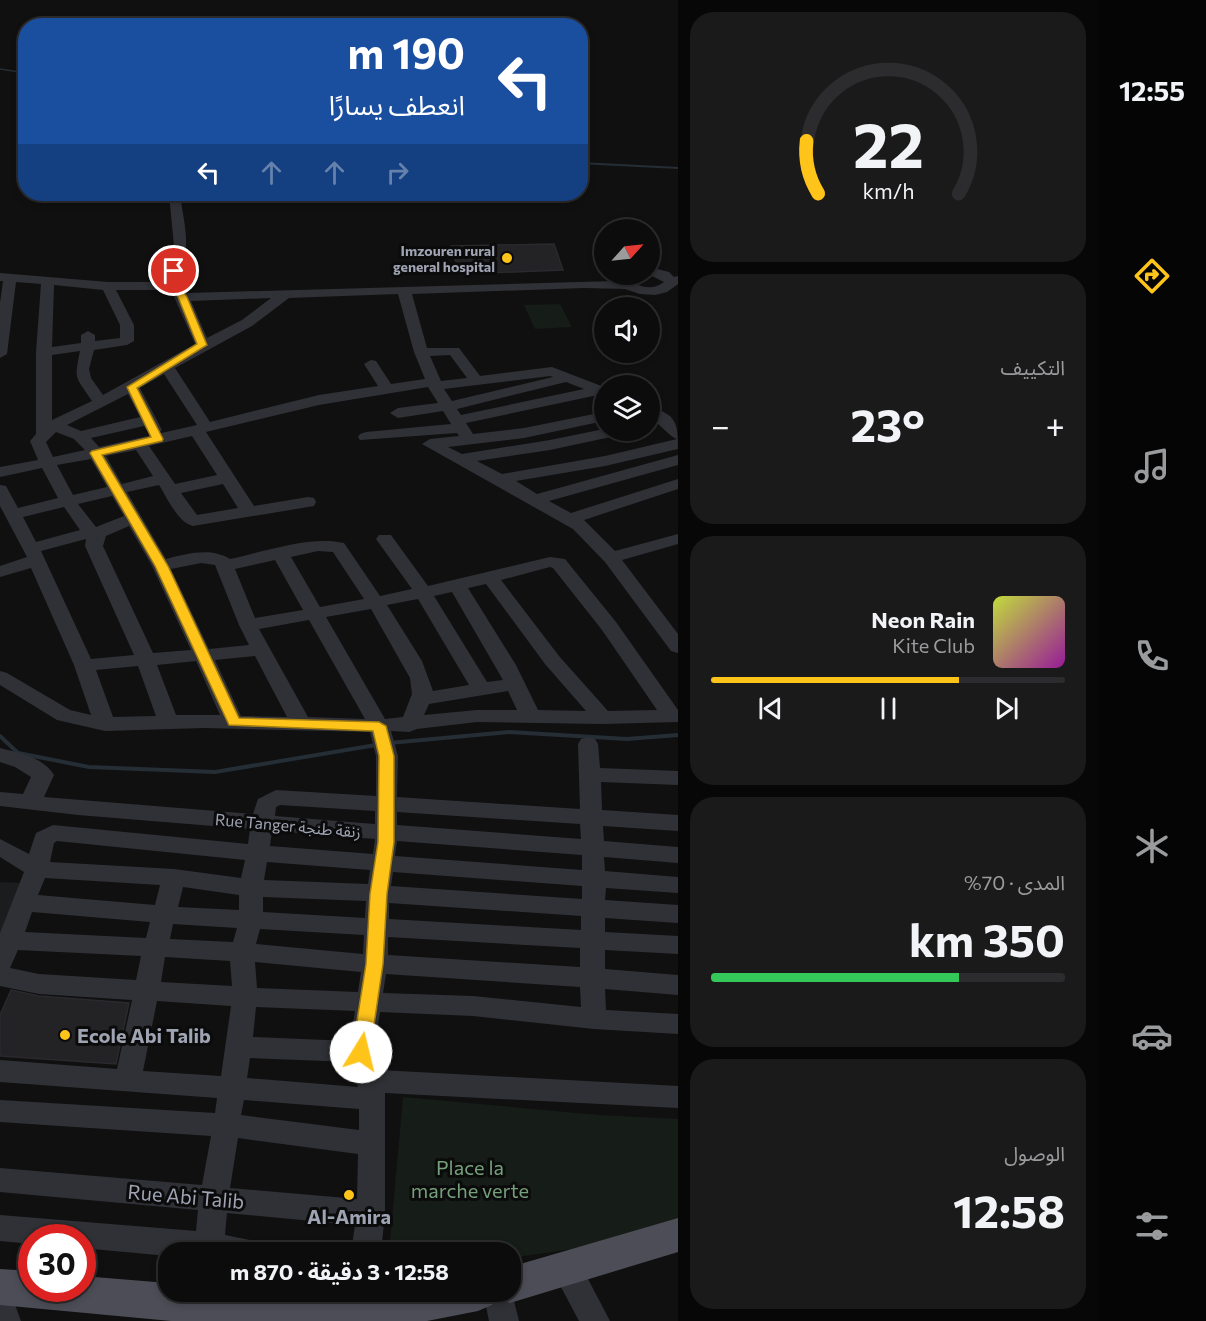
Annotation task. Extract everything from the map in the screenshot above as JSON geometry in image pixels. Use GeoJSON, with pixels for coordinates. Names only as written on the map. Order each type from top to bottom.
{"type":"FeatureCollection","features":[{"type":"Feature","properties":{"kind":"main road"},"geometry":{"type":"LineString","coordinates":[[521,1282],[678,1235]]}},
{"type":"Feature","properties":{"kind":"main road"},"geometry":{"type":"LineString","coordinates":[[0,1287],[158,1296]]}},
{"type":"Feature","properties":{"kind":"main road"},"geometry":{"type":"LineString","coordinates":[[248,1302],[351,1310],[407,1302]]}},
{"type":"Feature","properties":{"kind":"street"},"geometry":{"type":"LineString","coordinates":[[175,201],[180,246],[174,273],[179,291],[202,345]]}},
{"type":"Feature","properties":{"kind":"street"},"geometry":{"type":"LineString","coordinates":[[660,276],[674,284]]}},
{"type":"Feature","properties":{"kind":"street"},"geometry":{"type":"LineString","coordinates":[[0,354],[5,277],[179,291],[285,294],[594,283]]}},
{"type":"Feature","properties":{"kind":"street"},"geometry":{"type":"LineString","coordinates":[[48,282],[44,311],[43,352],[49,429]]}},
{"type":"Feature","properties":{"kind":"street"},"geometry":{"type":"LineString","coordinates":[[635,285],[643,290],[674,284]]}},
{"type":"Feature","properties":{"kind":"street"},"geometry":{"type":"LineString","coordinates":[[43,352],[87,340],[127,341],[127,325],[108,286]]}},
{"type":"Feature","properties":{"kind":"street"},"geometry":{"type":"LineString","coordinates":[[404,290],[421,352],[435,384],[463,429]]}},
{"type":"Feature","properties":{"kind":"street"},"geometry":{"type":"LineString","coordinates":[[169,723],[146,660],[113,592],[94,546],[92,534],[68,501],[38,441],[49,429],[100,401],[132,387],[202,345],[256,318],[285,294]]}},
{"type":"Feature","properties":{"kind":"street"},"geometry":{"type":"LineString","coordinates":[[87,340],[87,354],[82,369],[84,378],[100,401]]}},
{"type":"Feature","properties":{"kind":"street"},"geometry":{"type":"LineString","coordinates":[[421,352],[454,351],[476,380]]}},
{"type":"Feature","properties":{"kind":"street"},"geometry":{"type":"LineString","coordinates":[[371,364],[387,389]]}},
{"type":"Feature","properties":{"kind":"street"},"geometry":{"type":"LineString","coordinates":[[166,366],[227,478],[249,512]]}},
{"type":"Feature","properties":{"kind":"street"},"geometry":{"type":"LineString","coordinates":[[0,472],[140,444],[319,400],[387,389],[552,371],[594,388]]}},
{"type":"Feature","properties":{"kind":"street"},"geometry":{"type":"LineString","coordinates":[[398,413],[449,406],[569,377]]}},
{"type":"Feature","properties":{"kind":"street"},"geometry":{"type":"LineString","coordinates":[[132,387],[158,439]]}},
{"type":"Feature","properties":{"kind":"street"},"geometry":{"type":"LineString","coordinates":[[594,393],[463,429],[430,444],[500,479],[571,519],[587,532],[610,558],[678,647]]}},
{"type":"Feature","properties":{"kind":"street"},"geometry":{"type":"LineString","coordinates":[[660,418],[674,427]]}},
{"type":"Feature","properties":{"kind":"street"},"geometry":{"type":"LineString","coordinates":[[366,437],[463,429],[543,429],[594,419]]}},
{"type":"Feature","properties":{"kind":"street"},"geometry":{"type":"LineString","coordinates":[[49,429],[80,436],[148,420]]}},
{"type":"Feature","properties":{"kind":"street"},"geometry":{"type":"LineString","coordinates":[[80,436],[96,453],[161,566],[234,722]]}},
{"type":"Feature","properties":{"kind":"street"},"geometry":{"type":"LineString","coordinates":[[459,459],[594,436]]}},
{"type":"Feature","properties":{"kind":"street"},"geometry":{"type":"LineString","coordinates":[[140,444],[193,521],[308,502]]}},
{"type":"Feature","properties":{"kind":"street"},"geometry":{"type":"LineString","coordinates":[[500,479],[566,468],[678,444]]}},
{"type":"Feature","properties":{"kind":"street"},"geometry":{"type":"LineString","coordinates":[[536,500],[678,460]]}},
{"type":"Feature","properties":{"kind":"street"},"geometry":{"type":"LineString","coordinates":[[12,514],[116,490],[227,478]]}},
{"type":"Feature","properties":{"kind":"street"},"geometry":{"type":"LineString","coordinates":[[571,519],[678,484]]}},
{"type":"Feature","properties":{"kind":"street"},"geometry":{"type":"LineString","coordinates":[[0,490],[84,665],[105,724]]}},
{"type":"Feature","properties":{"kind":"street"},"geometry":{"type":"LineString","coordinates":[[0,572],[33,555],[133,518]]}},
{"type":"Feature","properties":{"kind":"street"},"geometry":{"type":"LineString","coordinates":[[385,539],[423,592],[481,689]]}},
{"type":"Feature","properties":{"kind":"street"},"geometry":{"type":"LineString","coordinates":[[610,558],[678,539]]}},
{"type":"Feature","properties":{"kind":"street"},"geometry":{"type":"LineString","coordinates":[[224,566],[318,546],[339,547],[408,654],[420,679],[423,689],[422,699],[409,725]]}},
{"type":"Feature","properties":{"kind":"street"},"geometry":{"type":"LineString","coordinates":[[281,555],[383,740],[387,803],[386,833],[378,894],[375,964],[361,1052],[372,1090],[371,1213],[367,1242]]}},
{"type":"Feature","properties":{"kind":"street"},"geometry":{"type":"LineString","coordinates":[[161,566],[201,557],[218,558],[224,566],[248,625],[301,723]]}},
{"type":"Feature","properties":{"kind":"street"},"geometry":{"type":"LineString","coordinates":[[248,625],[375,603],[491,579],[550,562],[562,565],[675,716]]}},
{"type":"Feature","properties":{"kind":"street"},"geometry":{"type":"LineString","coordinates":[[491,579],[552,660],[603,718]]}},
{"type":"Feature","properties":{"kind":"street"},"geometry":{"type":"LineString","coordinates":[[458,585],[515,684],[531,718]]}},
{"type":"Feature","properties":{"kind":"street"},"geometry":{"type":"LineString","coordinates":[[84,665],[262,650]]}},
{"type":"Feature","properties":{"kind":"street"},"geometry":{"type":"LineString","coordinates":[[0,677],[64,715],[105,724],[301,723],[383,740],[409,725],[477,716],[603,718],[675,716]]}},
{"type":"Feature","properties":{"kind":"street"},"geometry":{"type":"LineString","coordinates":[[422,699],[515,684]]}},
{"type":"Feature","properties":{"kind":"street"},"geometry":{"type":"LineString","coordinates":[[588,744],[594,879],[592,978],[594,1019]]}},
{"type":"Feature","properties":{"kind":"street"},"geometry":{"type":"LineString","coordinates":[[0,755],[20,759],[34,766],[43,775],[31,801]]}},
{"type":"Feature","properties":{"kind":"street"},"geometry":{"type":"LineString","coordinates":[[590,775],[678,778]]}},
{"type":"Feature","properties":{"kind":"street"},"geometry":{"type":"LineString","coordinates":[[209,1242],[239,1047],[245,997],[242,952],[251,920],[251,888],[266,804],[276,797],[678,823]]}},
{"type":"Feature","properties":{"kind":"street","name":"Rue Tanger زنقة طنجة"},"geometry":{"type":"LineString","coordinates":[[0,799],[78,808],[678,855]]}},
{"type":"Feature","properties":{"kind":"street"},"geometry":{"type":"LineString","coordinates":[[0,964],[37,869],[44,838],[53,833],[258,853],[678,885]]}},
{"type":"Feature","properties":{"kind":"street"},"geometry":{"type":"LineString","coordinates":[[0,847],[37,869],[174,877],[251,888],[594,907],[678,914]]}},
{"type":"Feature","properties":{"kind":"street"},"geometry":{"type":"LineString","coordinates":[[129,1080],[155,948],[174,877]]}},
{"type":"Feature","properties":{"kind":"street"},"geometry":{"type":"LineString","coordinates":[[25,903],[251,920],[678,945]]}},
{"type":"Feature","properties":{"kind":"street"},"geometry":{"type":"LineString","coordinates":[[9,940],[242,952],[375,964],[678,985]]}},
{"type":"Feature","properties":{"kind":"street"},"geometry":{"type":"LineString","coordinates":[[0,976],[39,984],[245,997],[473,1006],[594,1019],[678,1024]]}},
{"type":"Feature","properties":{"kind":"street"},"geometry":{"type":"LineString","coordinates":[[239,1047],[361,1052]]}},
{"type":"Feature","properties":{"kind":"street"},"geometry":{"type":"LineString","coordinates":[[0,1071],[232,1088],[678,1097]]}},
{"type":"Feature","properties":{"kind":"street"},"geometry":{"type":"LineString","coordinates":[[0,1111],[226,1125],[373,1144]]}},
{"type":"Feature","properties":{"kind":"street","name":"Rue Abi Talib"},"geometry":{"type":"LineString","coordinates":[[0,1180],[371,1213]]}},
{"type":"Feature","properties":{"kind":"street"},"geometry":{"type":"LineString","coordinates":[[0,1228],[158,1244]]}},
{"type":"Feature","properties":{"kind":"street"},"geometry":{"type":"LineString","coordinates":[[566,1268],[595,1321]]}},
{"type":"Feature","properties":{"kind":"street"},"geometry":{"type":"LineString","coordinates":[[500,1302],[504,1321]]}},
{"type":"Feature","properties":{"kind":"street"},"geometry":{"type":"LineString","coordinates":[[0,1304],[6,1321]]}},
{"type":"Feature","properties":{"kind":"shaded area"},"geometry":{"type":"Polygon","coordinates":[[[0,882],[22,883],[0,940],[0,882]]]}},
{"type":"Feature","properties":{"kind":"green space"},"geometry":{"type":"Polygon","coordinates":[[[560,304],[572,327],[535,329],[524,305],[560,304]]]}},
{"type":"Feature","properties":{"kind":"green space","name":"Place la marche verte"},"geometry":{"type":"Polygon","coordinates":[[[403,1097],[599,1115],[678,1119],[678,1221],[586,1247],[521,1256],[521,1242],[390,1242],[403,1097]]]}},
{"type":"Feature","properties":{"kind":"building","name":"Imzouren rural general hospital"},"geometry":{"type":"Polygon","coordinates":[[[554,244],[563,270],[460,274],[451,246],[554,244]]]}},
{"type":"Feature","properties":{"kind":"building","name":"Ecole Abi Talib"},"geometry":{"type":"Polygon","coordinates":[[[11,990],[39,996],[129,1003],[116,1064],[0,1056],[0,1015],[11,990]]]}},
{"type":"Feature","properties":{"kind":"waterway"},"geometry":{"type":"LineString","coordinates":[[0,69],[18,72]]}},
{"type":"Feature","properties":{"kind":"waterway"},"geometry":{"type":"LineString","coordinates":[[588,163],[678,168]]}},
{"type":"Feature","properties":{"kind":"waterway"},"geometry":{"type":"LineString","coordinates":[[389,743],[509,732],[627,739],[678,735]]}},
{"type":"Feature","properties":{"kind":"waterway"},"geometry":{"type":"LineString","coordinates":[[0,736],[18,753],[89,767],[215,772],[376,745]]}},
{"type":"Feature","properties":{"kind":"place","name":"Imzouren rural general hospital"},"geometry":{"type":"Point","coordinates":[507,258]}},
{"type":"Feature","properties":{"kind":"place","name":"Ecole Abi Talib"},"geometry":{"type":"Point","coordinates":[65,1035]}},
{"type":"Feature","properties":{"kind":"place","name":"Al-Amira"},"geometry":{"type":"Point","coordinates":[349,1195]}},
{"type":"Feature","properties":{"kind":"route"},"geometry":{"type":"LineString","coordinates":[[174,271],[175,286],[183,297],[202,345],[132,387],[158,439],[96,453],[161,566],[234,722],[379,726],[387,756],[386,842],[378,894],[375,964],[361,1052]]}}]}
